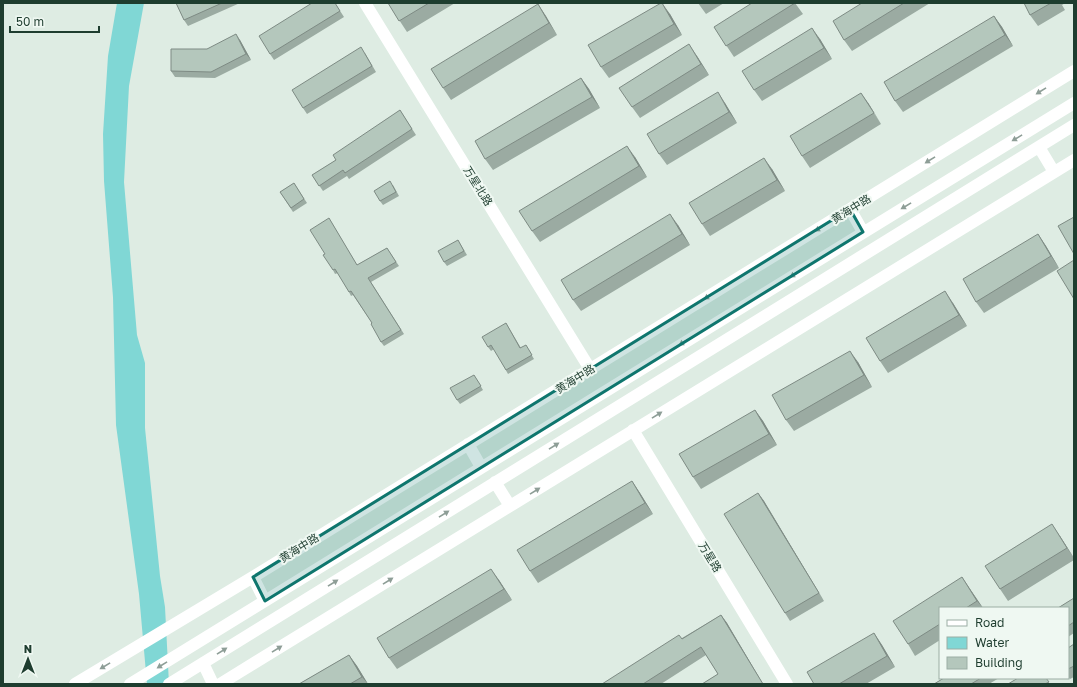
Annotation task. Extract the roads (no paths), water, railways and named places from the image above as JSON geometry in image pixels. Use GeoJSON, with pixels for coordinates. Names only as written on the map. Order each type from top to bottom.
{"type":"FeatureCollection","features":[{"type":"Feature","properties":{"kind":"street","name":"万星北路"},"geometry":{"type":"LineString","coordinates":[[365,3],[590,369]]}},
{"type":"Feature","properties":{"kind":"street","name":"黄海中路"},"geometry":{"type":"LineString","coordinates":[[75,684],[253,577],[1074,71]]}},
{"type":"Feature","properties":{"kind":"street"},"geometry":{"type":"LineString","coordinates":[[134,682],[1074,103]]}},
{"type":"Feature","properties":{"kind":"street"},"geometry":{"type":"LineString","coordinates":[[169,684],[1074,126]]}},
{"type":"Feature","properties":{"kind":"street"},"geometry":{"type":"LineString","coordinates":[[1039,147],[1054,172]]}},
{"type":"Feature","properties":{"kind":"street"},"geometry":{"type":"LineString","coordinates":[[220,684],[1074,160]]}},
{"type":"Feature","properties":{"kind":"street"},"geometry":{"type":"LineString","coordinates":[[850,209],[863,232]]}},
{"type":"Feature","properties":{"kind":"street","name":"万星路"},"geometry":{"type":"LineString","coordinates":[[633,430],[787,684]]}},
{"type":"Feature","properties":{"kind":"street"},"geometry":{"type":"LineString","coordinates":[[468,444],[481,467]]}},
{"type":"Feature","properties":{"kind":"street"},"geometry":{"type":"LineString","coordinates":[[495,482],[510,506]]}},
{"type":"Feature","properties":{"kind":"street"},"geometry":{"type":"LineString","coordinates":[[253,577],[265,601]]}},
{"type":"Feature","properties":{"kind":"street"},"geometry":{"type":"LineString","coordinates":[[203,663],[213,684]]}},
{"type":"Feature","properties":{"kind":"water"},"geometry":{"type":"Polygon","coordinates":[[[117,3],[144,3],[129,86],[124,182],[137,335],[145,363],[145,428],[160,576],[165,607],[169,684],[147,684],[139,594],[116,425],[113,297],[104,181],[103,134],[108,56],[117,3]]]}}]}
